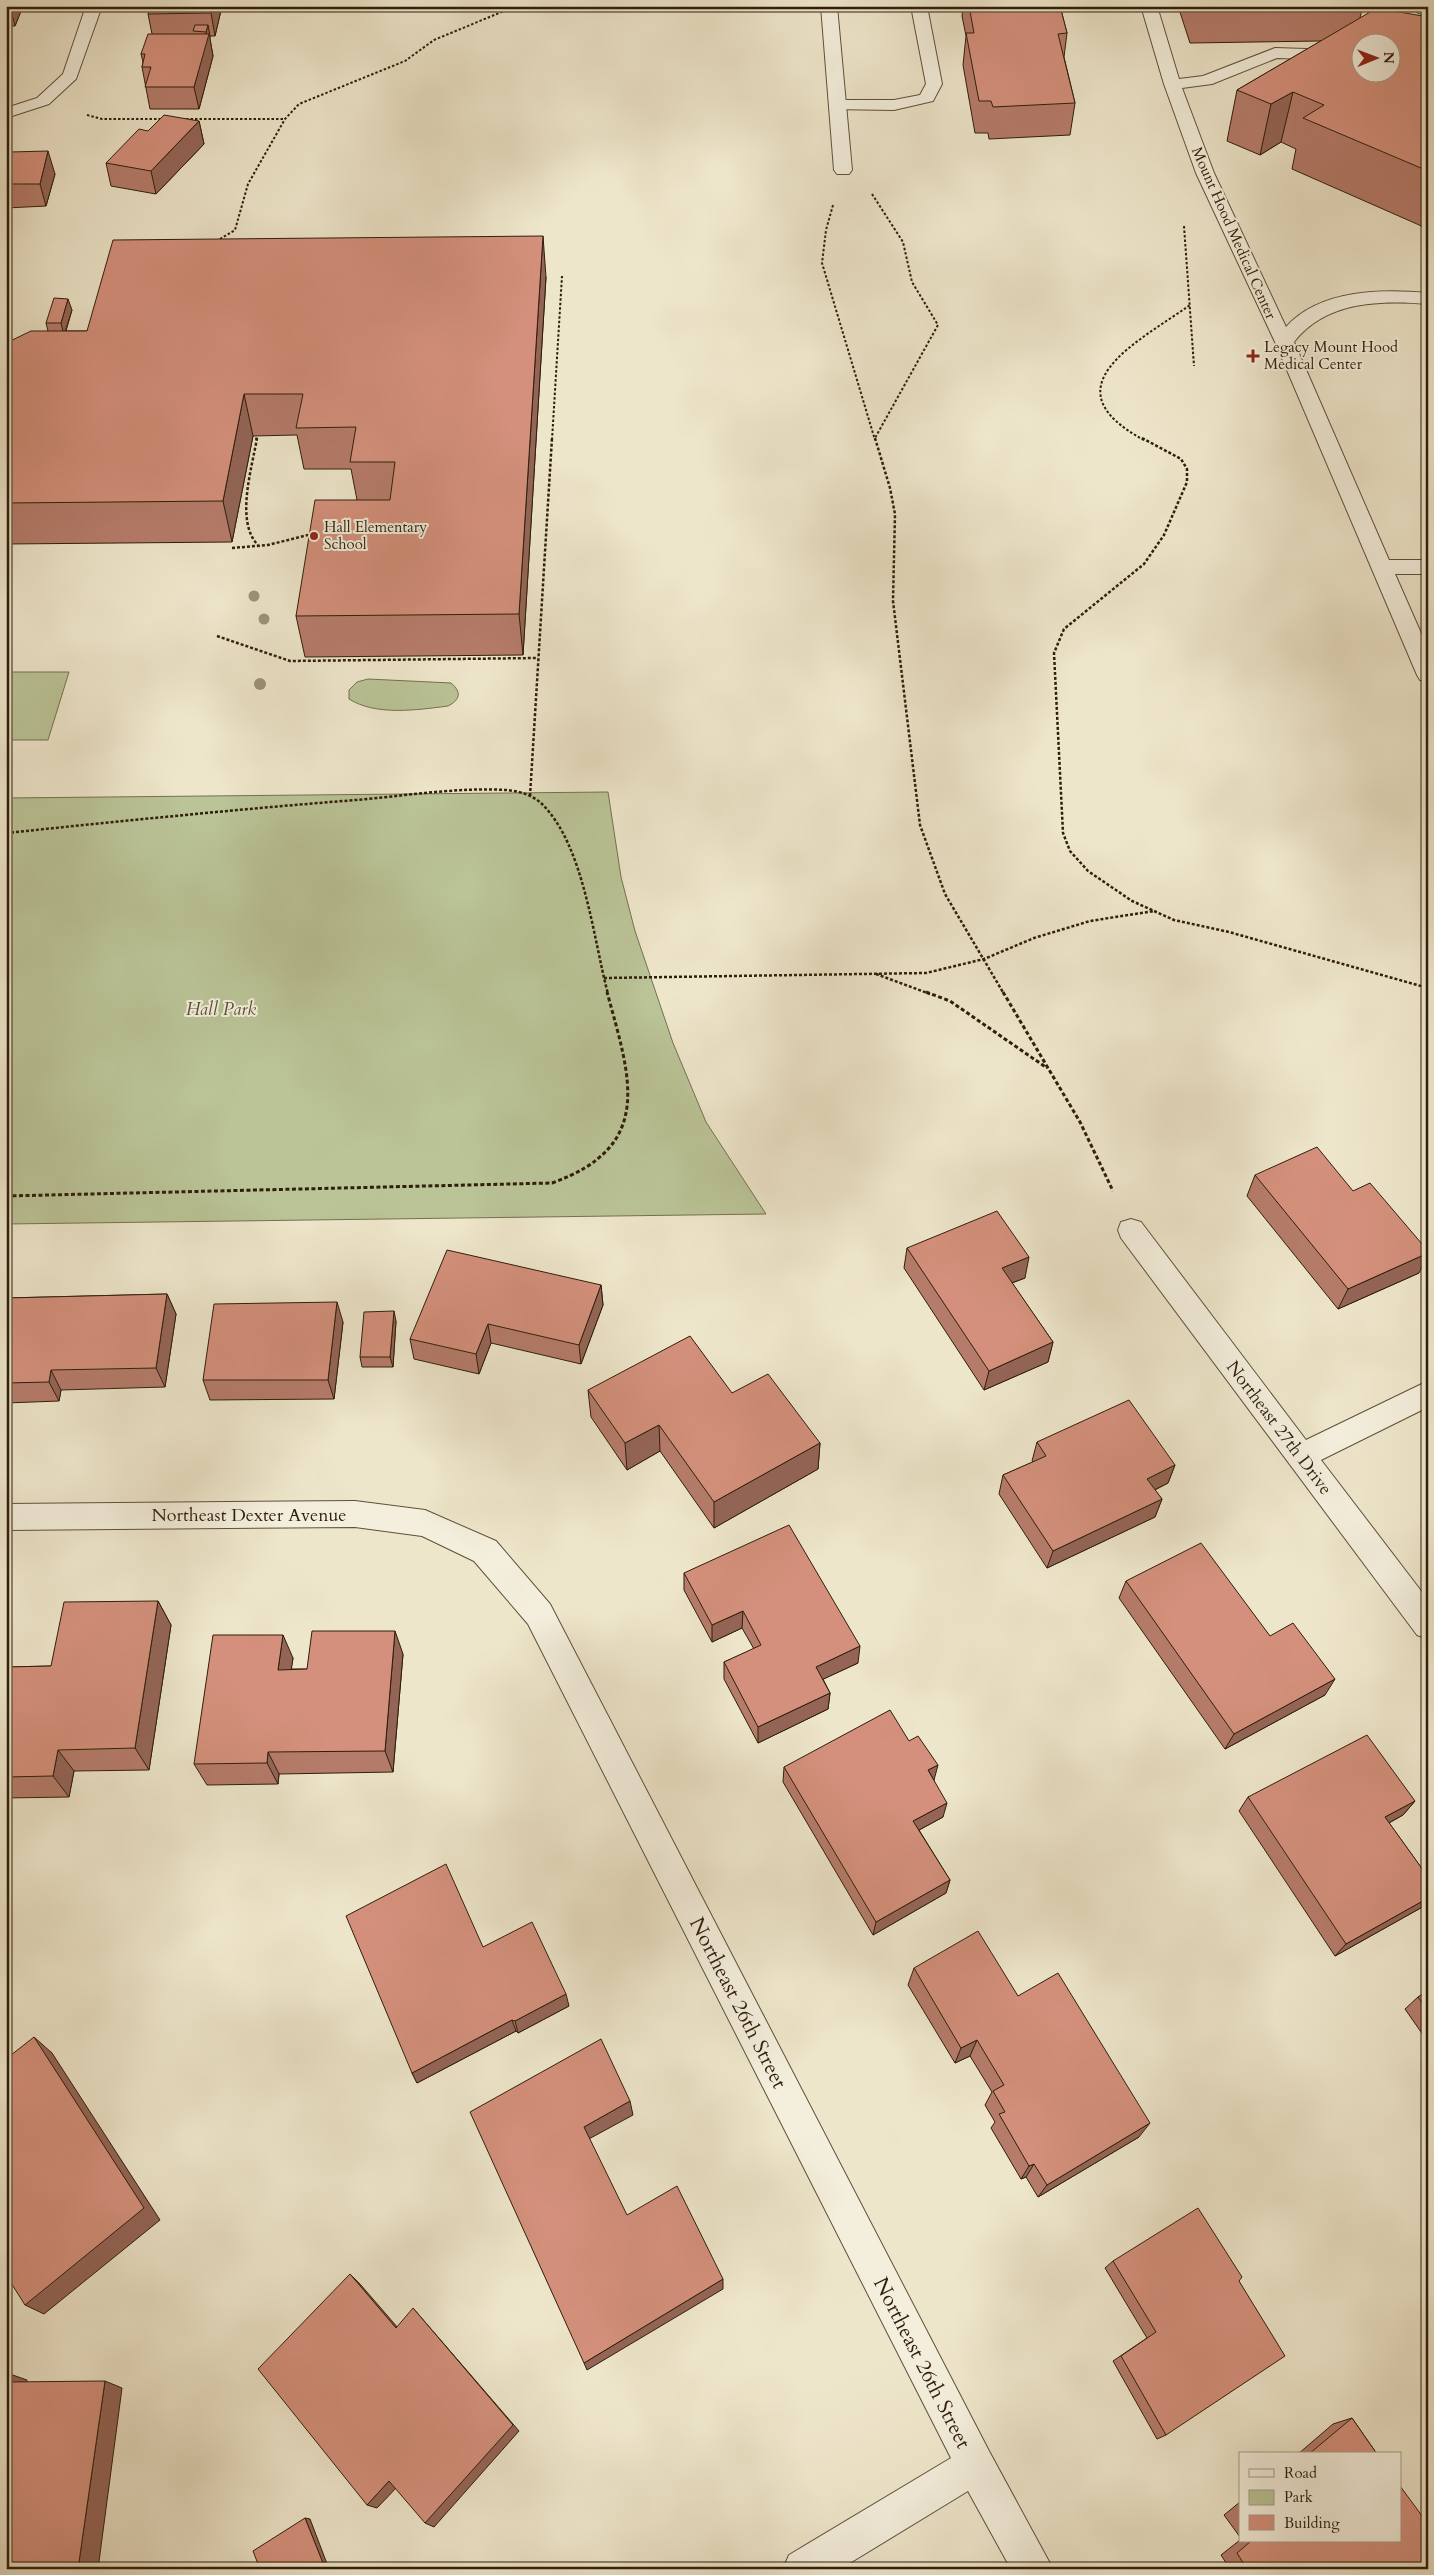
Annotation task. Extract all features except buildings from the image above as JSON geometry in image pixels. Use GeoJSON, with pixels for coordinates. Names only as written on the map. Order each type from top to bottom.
{"type":"FeatureCollection","features":[{"type":"Feature","properties":{"kind":"street"},"geometry":{"type":"LineString","coordinates":[[6,113],[43,101],[70,76],[94,6]]}},
{"type":"Feature","properties":{"kind":"street"},"geometry":{"type":"LineString","coordinates":[[829,6],[843,170]]}},
{"type":"Feature","properties":{"kind":"street"},"geometry":{"type":"LineString","coordinates":[[837,105],[897,105],[927,98],[934,84],[919,6]]}},
{"type":"Feature","properties":{"kind":"street","name":"Mount Hood Medical Center"},"geometry":{"type":"LineString","coordinates":[[1149,6],[1172,84],[1205,173],[1284,342],[1428,675]]}},
{"type":"Feature","properties":{"kind":"street"},"geometry":{"type":"LineString","coordinates":[[1422,6],[1424,10],[1428,10]]}},
{"type":"Feature","properties":{"kind":"street"},"geometry":{"type":"LineString","coordinates":[[1172,84],[1206,82],[1275,53],[1306,54]]}},
{"type":"Feature","properties":{"kind":"street"},"geometry":{"type":"LineString","coordinates":[[1284,342],[1302,322],[1330,307],[1367,299],[1408,297],[1428,299]]}},
{"type":"Feature","properties":{"kind":"street"},"geometry":{"type":"LineString","coordinates":[[1381,567],[1428,567]]}},
{"type":"Feature","properties":{"kind":"street","name":"Northeast 27th Drive"},"geometry":{"type":"LineString","coordinates":[[1131,1230],[1428,1625]]}},
{"type":"Feature","properties":{"kind":"street"},"geometry":{"type":"LineString","coordinates":[[1300,1457],[1428,1393]]}},
{"type":"Feature","properties":{"kind":"street","name":"Northeast Dexter Avenue"},"geometry":{"type":"LineString","coordinates":[[6,1517],[355,1514],[426,1523],[485,1551]]}},
{"type":"Feature","properties":{"kind":"street","name":"Northeast 26th Street"},"geometry":{"type":"LineString","coordinates":[[485,1551],[539,1614],[974,2465],[1033,2569]]}},
{"type":"Feature","properties":{"kind":"street","name":"Northeast 26th Street"},"geometry":{"type":"LineString","coordinates":[[803,2569],[974,2465]]}},
{"type":"Feature","properties":{"kind":"path"},"geometry":{"type":"LineString","coordinates":[[218,240],[226,238],[235,230],[248,184],[285,119],[299,104],[405,61],[434,40],[516,6]]}},
{"type":"Feature","properties":{"kind":"path"},"geometry":{"type":"LineString","coordinates":[[43,101],[102,119],[169,119]]}},
{"type":"Feature","properties":{"kind":"path"},"geometry":{"type":"LineString","coordinates":[[179,119],[285,119]]}},
{"type":"Feature","properties":{"kind":"path"},"geometry":{"type":"LineString","coordinates":[[875,438],[938,326],[912,282],[902,242],[875,203],[870,190],[843,170],[826,230],[822,263],[890,488],[895,514],[893,601],[920,825],[945,894],[1080,1122],[1131,1230]]}},
{"type":"Feature","properties":{"kind":"path"},"geometry":{"type":"LineString","coordinates":[[530,796],[562,276]]}},
{"type":"Feature","properties":{"kind":"path"},"geometry":{"type":"LineString","coordinates":[[1190,305],[1128,349],[1109,366],[1100,383],[1101,403],[1113,420],[1130,432],[1181,459],[1188,469],[1187,482],[1164,535],[1144,564],[1064,629],[1054,653],[1060,804],[1063,832],[1070,851],[1088,871],[1132,901],[1174,920],[1229,932],[1428,988]]}},
{"type":"Feature","properties":{"kind":"path"},"geometry":{"type":"LineString","coordinates":[[257,436],[245,515],[250,537],[258,546]]}},
{"type":"Feature","properties":{"kind":"path"},"geometry":{"type":"LineString","coordinates":[[232,548],[258,546],[307,536],[315,532]]}},
{"type":"Feature","properties":{"kind":"path"},"geometry":{"type":"LineString","coordinates":[[307,536],[315,539]]}},
{"type":"Feature","properties":{"kind":"path"},"geometry":{"type":"LineString","coordinates":[[216,636],[290,661],[538,658]]}},
{"type":"Feature","properties":{"kind":"path"},"geometry":{"type":"LineString","coordinates":[[6,832],[275,806],[483,790],[516,791],[530,796],[548,812],[564,838],[588,909],[624,1060],[627,1106],[624,1122],[611,1148],[600,1160],[569,1178],[552,1183],[6,1196]]}},
{"type":"Feature","properties":{"kind":"path"},"geometry":{"type":"LineString","coordinates":[[604,978],[873,973],[926,974],[984,959],[1034,938],[1090,921],[1154,911]]}},
{"type":"Feature","properties":{"kind":"path"},"geometry":{"type":"LineString","coordinates":[[873,973],[950,1001],[1048,1068]]}},
{"type":"Feature","properties":{"kind":"green space"},"geometry":{"type":"Polygon","coordinates":[[[6,672],[69,672],[48,740],[6,740],[6,672]]]}},
{"type":"Feature","properties":{"kind":"green space"},"geometry":{"type":"Polygon","coordinates":[[[368,679],[451,683],[455,686],[458,696],[448,706],[397,710],[372,708],[349,699],[349,690],[357,682],[368,679]]]}},
{"type":"Feature","properties":{"kind":"green space","name":"Hall Park"},"geometry":{"type":"Polygon","coordinates":[[[608,792],[621,877],[635,931],[673,1043],[706,1122],[766,1214],[6,1224],[6,798],[608,792]]]}},
{"type":"Feature","properties":{"kind":"place","name":"Legacy Mount Hood Medical Center"},"geometry":{"type":"Point","coordinates":[1253,356]}},
{"type":"Feature","properties":{"kind":"place","name":"Hall Elementary School"},"geometry":{"type":"Point","coordinates":[314,536]}}]}
